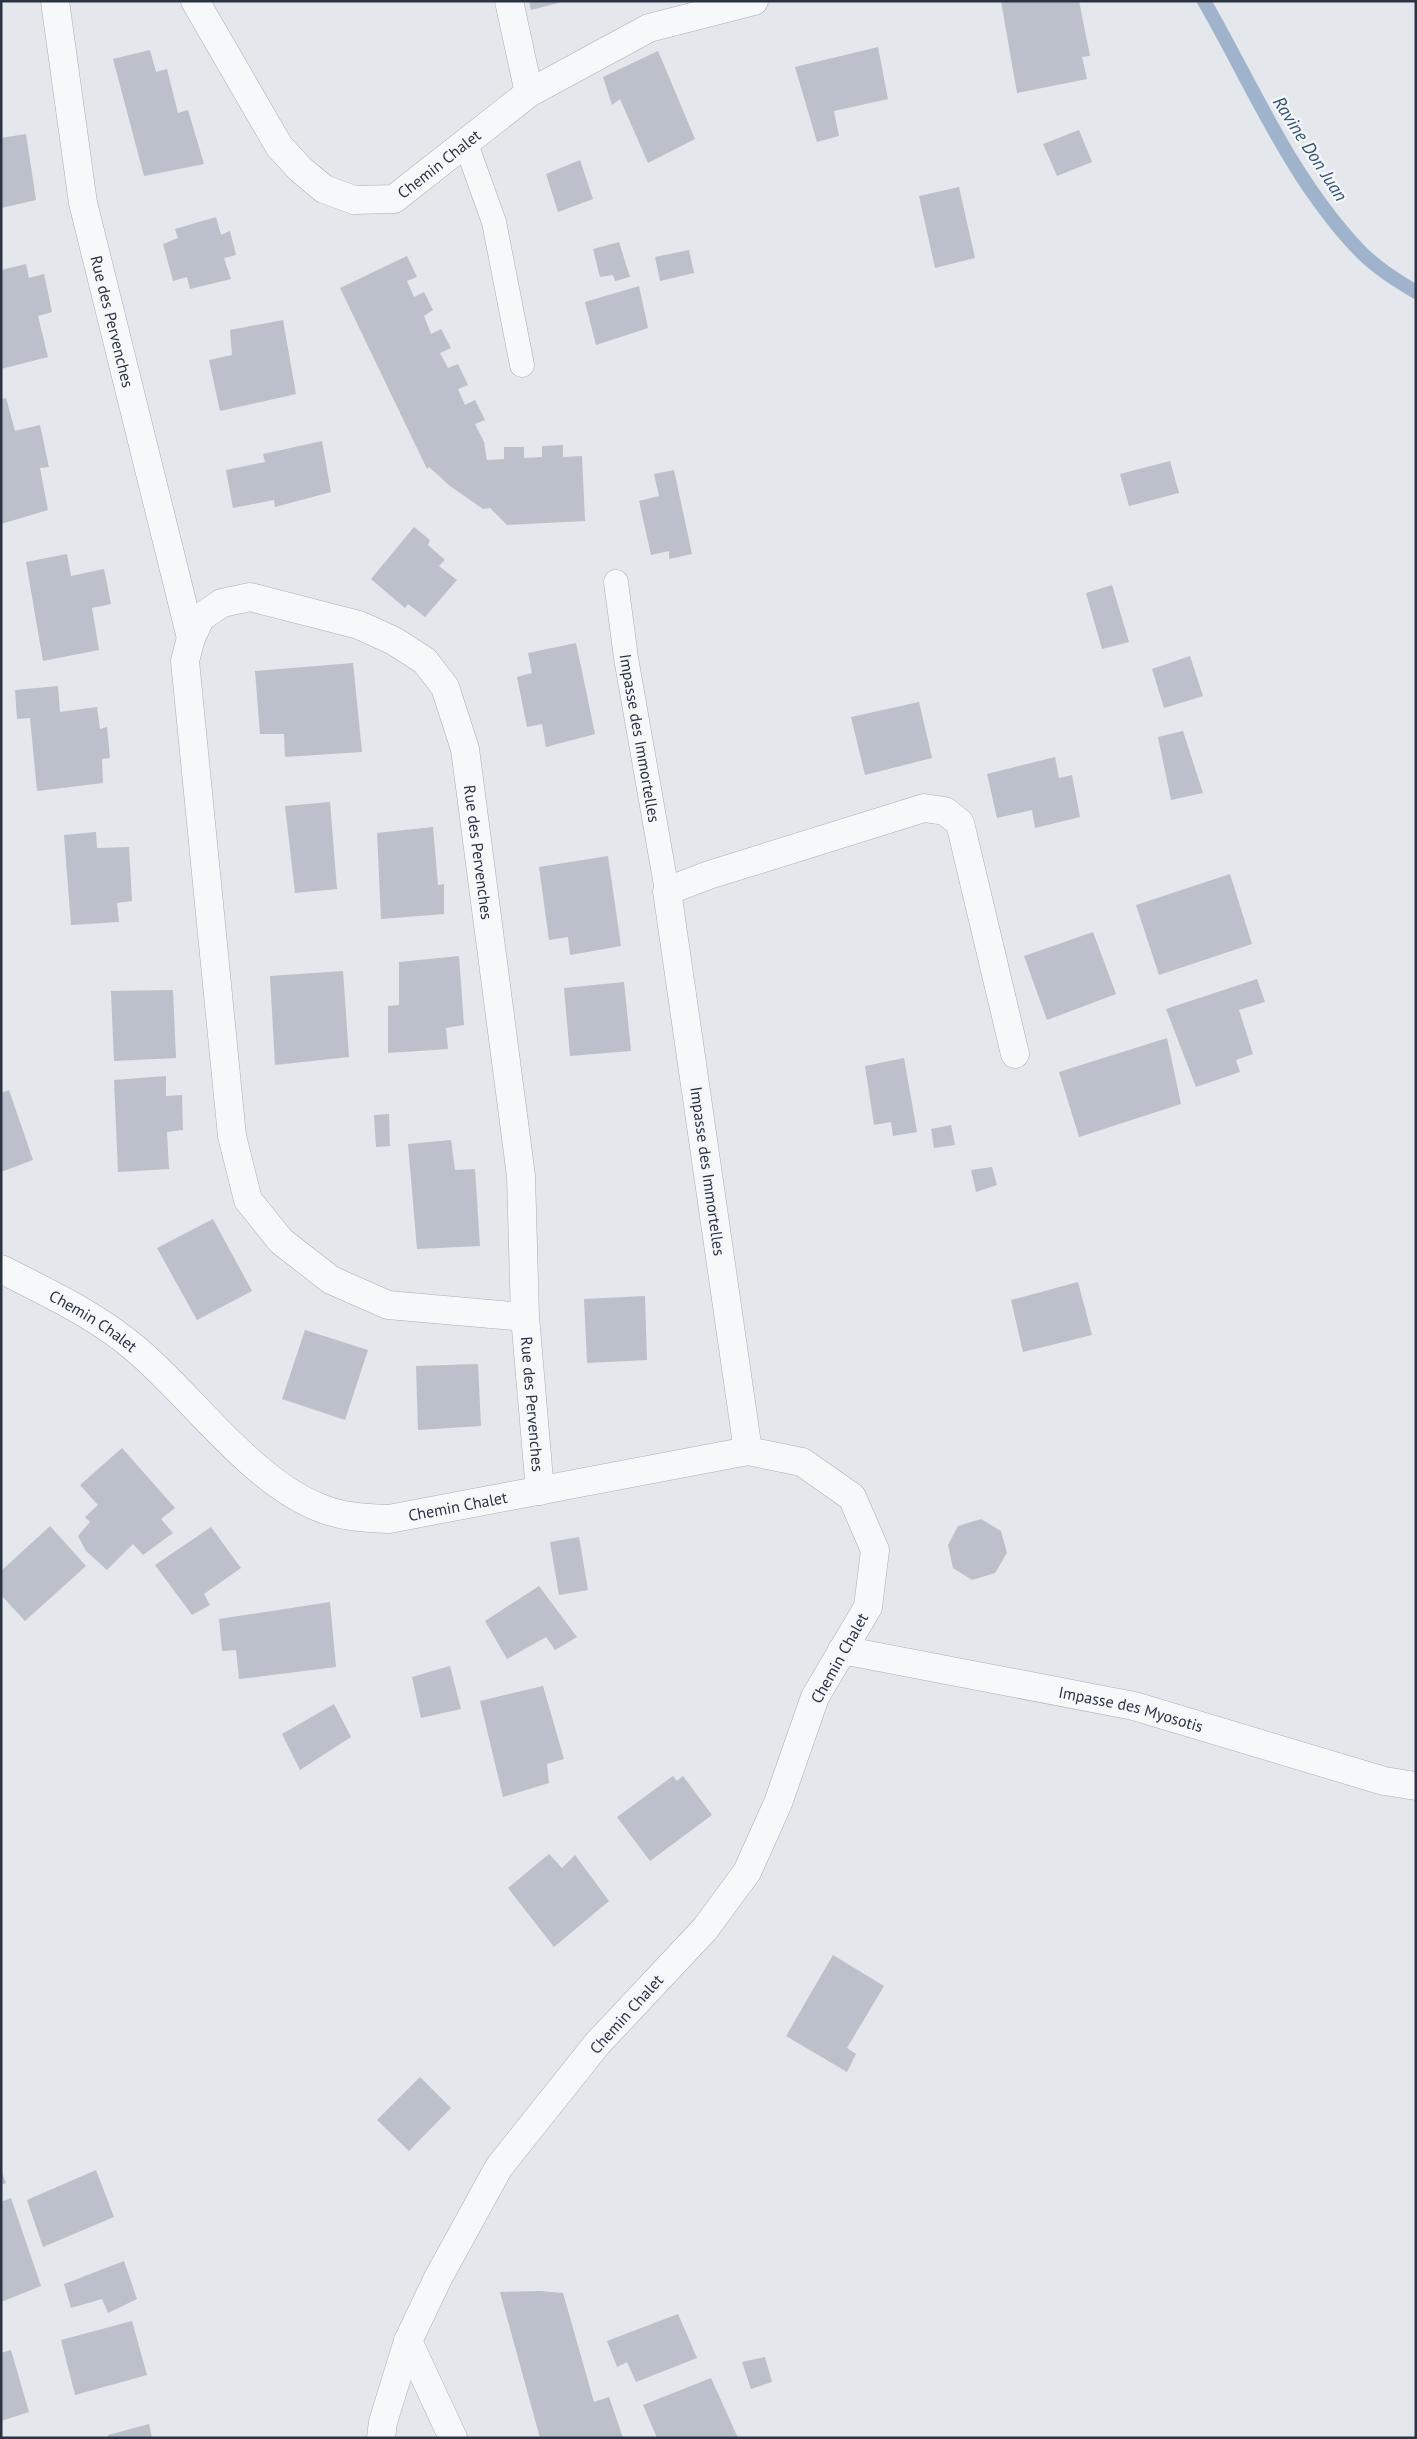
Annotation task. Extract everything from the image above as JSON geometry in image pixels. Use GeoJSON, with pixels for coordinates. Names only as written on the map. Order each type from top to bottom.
{"type":"FeatureCollection","features":[{"type":"Feature","properties":{"kind":"street","name":"Rue des Pervenches"},"geometry":{"type":"LineString","coordinates":[[55,1],[83,203],[191,638]]}},
{"type":"Feature","properties":{"kind":"street","name":"Chemin Chalet"},"geometry":{"type":"LineString","coordinates":[[195,1],[279,146],[324,189],[354,200],[394,199],[529,93],[649,28],[754,1]]}},
{"type":"Feature","properties":{"kind":"street"},"geometry":{"type":"LineString","coordinates":[[509,1],[529,93]]}},
{"type":"Feature","properties":{"kind":"street","name":"Rue des Pervenches"},"geometry":{"type":"LineString","coordinates":[[525,1317],[388,1305],[331,1280],[282,1241],[248,1200],[232,1136],[185,662],[191,638],[201,617],[222,604],[250,597],[359,625],[394,641],[425,661],[445,687],[465,748],[521,1176],[525,1317],[540,1491]]}},
{"type":"Feature","properties":{"kind":"street"},"geometry":{"type":"LineString","coordinates":[[667,891],[709,875],[924,808],[945,811],[960,823],[1015,1054]]}},
{"type":"Feature","properties":{"kind":"street","name":"Impasse des Immortelles"},"geometry":{"type":"LineString","coordinates":[[667,891],[748,1452]]}},
{"type":"Feature","properties":{"kind":"street","name":"Chemin Chalet"},"geometry":{"type":"LineString","coordinates":[[1,1269],[72,1305],[138,1350],[243,1454],[280,1485],[318,1507],[354,1518],[389,1519],[748,1452],[802,1462],[852,1497],[875,1550],[868,1607],[815,1697],[778,1803],[747,1872],[705,1929],[597,2044],[499,2167],[438,2278],[408,2340],[383,2422],[381,2438]]}},
{"type":"Feature","properties":{"kind":"street","name":"Impasse des Myosotis"},"geometry":{"type":"LineString","coordinates":[[842,1650],[1134,1706],[1384,1781],[1416,1786]]}},
{"type":"Feature","properties":{"kind":"street"},"geometry":{"type":"LineString","coordinates":[[408,2340],[453,2438]]}},
{"type":"Feature","properties":{"kind":"lane"},"geometry":{"type":"LineString","coordinates":[[466,144],[494,222],[522,365]]}},
{"type":"Feature","properties":{"kind":"lane","name":"Impasse des Immortelles"},"geometry":{"type":"LineString","coordinates":[[616,582],[626,658],[667,891]]}},
{"type":"Feature","properties":{"kind":"building"},"geometry":{"type":"Polygon","coordinates":[[[529,1],[562,1],[562,2],[531,10],[529,1]]]}},
{"type":"Feature","properties":{"kind":"building"},"geometry":{"type":"Polygon","coordinates":[[[1001,1],[1079,1],[1090,56],[1082,57],[1087,79],[1017,93],[1001,1]]]}},
{"type":"Feature","properties":{"kind":"building"},"geometry":{"type":"Polygon","coordinates":[[[878,47],[888,99],[834,111],[839,136],[817,142],[795,67],[878,47]]]}},
{"type":"Feature","properties":{"kind":"building"},"geometry":{"type":"Polygon","coordinates":[[[150,50],[156,72],[167,69],[178,113],[188,110],[204,164],[144,176],[113,59],[150,50]]]}},
{"type":"Feature","properties":{"kind":"building"},"geometry":{"type":"Polygon","coordinates":[[[658,51],[695,139],[648,163],[620,99],[612,105],[603,77],[658,51]]]}},
{"type":"Feature","properties":{"kind":"building"},"geometry":{"type":"Polygon","coordinates":[[[1079,130],[1092,162],[1057,176],[1043,144],[1079,130]]]}},
{"type":"Feature","properties":{"kind":"building"},"geometry":{"type":"Polygon","coordinates":[[[26,134],[36,200],[1,208],[1,138],[26,134]]]}},
{"type":"Feature","properties":{"kind":"building"},"geometry":{"type":"Polygon","coordinates":[[[580,160],[593,199],[558,212],[546,174],[580,160]]]}},
{"type":"Feature","properties":{"kind":"building"},"geometry":{"type":"Polygon","coordinates":[[[959,187],[975,258],[935,268],[919,196],[959,187]]]}},
{"type":"Feature","properties":{"kind":"building"},"geometry":{"type":"Polygon","coordinates":[[[216,217],[221,235],[230,231],[236,255],[224,258],[231,279],[190,289],[187,277],[173,281],[163,244],[178,238],[175,229],[216,217]]]}},
{"type":"Feature","properties":{"kind":"building"},"geometry":{"type":"Polygon","coordinates":[[[619,242],[630,277],[615,281],[613,275],[600,277],[593,249],[619,242]]]}},
{"type":"Feature","properties":{"kind":"building"},"geometry":{"type":"Polygon","coordinates":[[[689,250],[694,273],[660,281],[655,257],[689,250]]]}},
{"type":"Feature","properties":{"kind":"building"},"geometry":{"type":"Polygon","coordinates":[[[407,256],[417,277],[407,281],[414,297],[424,292],[433,310],[424,316],[431,334],[441,329],[451,348],[440,353],[448,368],[458,364],[468,385],[458,389],[465,405],[475,400],[485,420],[475,424],[484,442],[487,460],[504,459],[504,447],[524,447],[524,458],[542,457],[542,446],[563,445],[563,457],[582,456],[585,521],[507,525],[490,508],[483,509],[450,486],[429,467],[427,469],[340,288],[407,256]]]}},
{"type":"Feature","properties":{"kind":"building"},"geometry":{"type":"Polygon","coordinates":[[[26,264],[29,278],[44,274],[52,312],[38,316],[48,357],[1,369],[1,270],[26,264]]]}},
{"type":"Feature","properties":{"kind":"building"},"geometry":{"type":"Polygon","coordinates":[[[639,286],[648,328],[596,345],[585,302],[639,286]]]}},
{"type":"Feature","properties":{"kind":"building"},"geometry":{"type":"Polygon","coordinates":[[[283,320],[296,394],[220,411],[209,360],[232,355],[230,330],[283,320]]]}},
{"type":"Feature","properties":{"kind":"building"},"geometry":{"type":"Polygon","coordinates":[[[6,398],[15,431],[40,425],[49,467],[40,468],[48,510],[1,524],[1,399],[6,398]]]}},
{"type":"Feature","properties":{"kind":"building"},"geometry":{"type":"Polygon","coordinates":[[[322,441],[331,492],[275,507],[274,500],[233,508],[226,470],[265,462],[263,454],[322,441]]]}},
{"type":"Feature","properties":{"kind":"building"},"geometry":{"type":"Polygon","coordinates":[[[1170,461],[1179,493],[1129,506],[1120,474],[1170,461]]]}},
{"type":"Feature","properties":{"kind":"building"},"geometry":{"type":"Polygon","coordinates":[[[674,470],[692,554],[669,559],[669,551],[651,555],[639,501],[659,496],[654,474],[674,470]]]}},
{"type":"Feature","properties":{"kind":"building"},"geometry":{"type":"Polygon","coordinates":[[[414,527],[430,540],[428,545],[445,560],[439,566],[457,580],[425,617],[408,604],[405,608],[371,579],[414,527]]]}},
{"type":"Feature","properties":{"kind":"building"},"geometry":{"type":"Polygon","coordinates":[[[67,554],[71,576],[104,569],[111,604],[92,608],[99,650],[43,661],[26,562],[67,554]]]}},
{"type":"Feature","properties":{"kind":"building"},"geometry":{"type":"Polygon","coordinates":[[[1112,585],[1129,642],[1102,649],[1086,593],[1112,585]]]}},
{"type":"Feature","properties":{"kind":"building"},"geometry":{"type":"Polygon","coordinates":[[[576,643],[595,734],[546,747],[542,724],[527,727],[517,677],[532,673],[528,653],[576,643]]]}},
{"type":"Feature","properties":{"kind":"building"},"geometry":{"type":"Polygon","coordinates":[[[1190,656],[1203,696],[1164,708],[1152,669],[1190,656]]]}},
{"type":"Feature","properties":{"kind":"building"},"geometry":{"type":"Polygon","coordinates":[[[353,663],[362,752],[285,757],[284,734],[260,734],[255,671],[353,663]]]}},
{"type":"Feature","properties":{"kind":"building"},"geometry":{"type":"Polygon","coordinates":[[[58,686],[60,712],[97,707],[100,729],[107,727],[110,758],[102,759],[103,783],[37,791],[30,718],[17,719],[15,690],[58,686]]]}},
{"type":"Feature","properties":{"kind":"building"},"geometry":{"type":"Polygon","coordinates":[[[919,702],[932,758],[865,775],[851,717],[919,702]]]}},
{"type":"Feature","properties":{"kind":"building"},"geometry":{"type":"Polygon","coordinates":[[[1183,731],[1203,793],[1171,800],[1158,737],[1183,731]]]}},
{"type":"Feature","properties":{"kind":"building"},"geometry":{"type":"Polygon","coordinates":[[[1055,757],[1059,778],[1072,775],[1080,817],[1035,828],[1032,810],[997,818],[987,774],[1055,757]]]}},
{"type":"Feature","properties":{"kind":"building"},"geometry":{"type":"Polygon","coordinates":[[[330,802],[337,889],[295,893],[285,806],[330,802]]]}},
{"type":"Feature","properties":{"kind":"building"},"geometry":{"type":"Polygon","coordinates":[[[433,827],[438,885],[444,884],[444,914],[381,919],[377,833],[433,827]]]}},
{"type":"Feature","properties":{"kind":"building"},"geometry":{"type":"Polygon","coordinates":[[[96,832],[97,848],[129,847],[132,901],[117,903],[119,922],[71,925],[64,835],[96,832]]]}},
{"type":"Feature","properties":{"kind":"building"},"geometry":{"type":"Polygon","coordinates":[[[608,856],[621,946],[570,955],[568,937],[549,940],[539,867],[608,856]]]}},
{"type":"Feature","properties":{"kind":"building"},"geometry":{"type":"Polygon","coordinates":[[[1230,874],[1252,944],[1159,975],[1136,905],[1230,874]]]}},
{"type":"Feature","properties":{"kind":"building"},"geometry":{"type":"Polygon","coordinates":[[[1093,932],[1116,994],[1047,1020],[1024,956],[1093,932]]]}},
{"type":"Feature","properties":{"kind":"building"},"geometry":{"type":"Polygon","coordinates":[[[459,956],[464,1025],[446,1028],[448,1049],[388,1053],[388,1006],[399,1005],[399,962],[459,956]]]}},
{"type":"Feature","properties":{"kind":"building"},"geometry":{"type":"Polygon","coordinates":[[[343,971],[349,1057],[275,1065],[270,976],[343,971]]]}},
{"type":"Feature","properties":{"kind":"building"},"geometry":{"type":"Polygon","coordinates":[[[1257,979],[1265,1002],[1239,1010],[1253,1054],[1236,1060],[1240,1072],[1196,1087],[1166,1009],[1257,979]]]}},
{"type":"Feature","properties":{"kind":"building"},"geometry":{"type":"Polygon","coordinates":[[[624,982],[631,1051],[570,1056],[564,988],[624,982]]]}},
{"type":"Feature","properties":{"kind":"building"},"geometry":{"type":"Polygon","coordinates":[[[173,990],[176,1058],[114,1061],[111,991],[173,990]]]}},
{"type":"Feature","properties":{"kind":"building"},"geometry":{"type":"Polygon","coordinates":[[[1167,1038],[1181,1104],[1079,1137],[1059,1072],[1167,1038]]]}},
{"type":"Feature","properties":{"kind":"building"},"geometry":{"type":"Polygon","coordinates":[[[904,1058],[917,1132],[893,1136],[891,1122],[874,1125],[865,1066],[904,1058]]]}},
{"type":"Feature","properties":{"kind":"building"},"geometry":{"type":"Polygon","coordinates":[[[166,1076],[166,1096],[182,1095],[183,1130],[167,1132],[169,1169],[118,1172],[114,1080],[166,1076]]]}},
{"type":"Feature","properties":{"kind":"building"},"geometry":{"type":"Polygon","coordinates":[[[9,1090],[33,1160],[1,1172],[1,1093],[9,1090]]]}},
{"type":"Feature","properties":{"kind":"building"},"geometry":{"type":"Polygon","coordinates":[[[389,1114],[390,1146],[376,1147],[374,1115],[389,1114]]]}},
{"type":"Feature","properties":{"kind":"building"},"geometry":{"type":"Polygon","coordinates":[[[951,1125],[955,1145],[934,1148],[931,1129],[951,1125]]]}},
{"type":"Feature","properties":{"kind":"building"},"geometry":{"type":"Polygon","coordinates":[[[451,1140],[455,1170],[475,1169],[480,1246],[417,1249],[408,1144],[451,1140]]]}},
{"type":"Feature","properties":{"kind":"building"},"geometry":{"type":"Polygon","coordinates":[[[992,1167],[997,1185],[976,1192],[971,1170],[992,1167]]]}},
{"type":"Feature","properties":{"kind":"building"},"geometry":{"type":"Polygon","coordinates":[[[213,1219],[252,1291],[197,1320],[157,1248],[213,1219]]]}},
{"type":"Feature","properties":{"kind":"building"},"geometry":{"type":"Polygon","coordinates":[[[1078,1282],[1092,1335],[1023,1352],[1011,1300],[1078,1282]]]}},
{"type":"Feature","properties":{"kind":"building"},"geometry":{"type":"Polygon","coordinates":[[[645,1296],[647,1360],[587,1363],[584,1299],[645,1296]]]}},
{"type":"Feature","properties":{"kind":"building"},"geometry":{"type":"Polygon","coordinates":[[[305,1330],[368,1350],[345,1420],[282,1399],[305,1330]]]}},
{"type":"Feature","properties":{"kind":"building"},"geometry":{"type":"Polygon","coordinates":[[[478,1364],[481,1426],[418,1430],[416,1366],[478,1364]]]}},
{"type":"Feature","properties":{"kind":"building"},"geometry":{"type":"Polygon","coordinates":[[[122,1448],[175,1508],[161,1519],[173,1533],[143,1555],[133,1544],[107,1570],[86,1551],[78,1536],[90,1522],[85,1517],[98,1505],[80,1485],[122,1448]]]}},
{"type":"Feature","properties":{"kind":"building"},"geometry":{"type":"Polygon","coordinates":[[[981,1519],[1001,1531],[1007,1553],[995,1573],[972,1580],[953,1568],[948,1545],[958,1526],[981,1519]]]}},
{"type":"Feature","properties":{"kind":"building"},"geometry":{"type":"Polygon","coordinates":[[[50,1526],[86,1566],[25,1621],[1,1595],[1,1571],[50,1526]]]}},
{"type":"Feature","properties":{"kind":"building"},"geometry":{"type":"Polygon","coordinates":[[[211,1527],[241,1568],[204,1594],[210,1605],[192,1615],[155,1565],[211,1527]]]}},
{"type":"Feature","properties":{"kind":"building"},"geometry":{"type":"Polygon","coordinates":[[[579,1537],[588,1590],[559,1595],[550,1542],[579,1537]]]}},
{"type":"Feature","properties":{"kind":"building"},"geometry":{"type":"Polygon","coordinates":[[[539,1586],[577,1637],[555,1650],[546,1637],[507,1659],[485,1621],[539,1586]]]}},
{"type":"Feature","properties":{"kind":"building"},"geometry":{"type":"Polygon","coordinates":[[[330,1602],[336,1667],[239,1679],[236,1650],[222,1651],[219,1619],[330,1602]]]}},
{"type":"Feature","properties":{"kind":"building"},"geometry":{"type":"Polygon","coordinates":[[[450,1666],[461,1709],[421,1718],[412,1677],[450,1666]]]}},
{"type":"Feature","properties":{"kind":"building"},"geometry":{"type":"Polygon","coordinates":[[[543,1686],[564,1759],[547,1764],[549,1783],[503,1797],[480,1701],[543,1686]]]}},
{"type":"Feature","properties":{"kind":"building"},"geometry":{"type":"Polygon","coordinates":[[[334,1704],[351,1737],[300,1770],[282,1734],[334,1704]]]}},
{"type":"Feature","properties":{"kind":"building"},"geometry":{"type":"Polygon","coordinates":[[[673,1776],[677,1781],[683,1776],[712,1815],[650,1861],[617,1817],[673,1776]]]}},
{"type":"Feature","properties":{"kind":"building"},"geometry":{"type":"Polygon","coordinates":[[[549,1854],[562,1868],[575,1855],[609,1901],[554,1947],[508,1888],[549,1854]]]}},
{"type":"Feature","properties":{"kind":"building"},"geometry":{"type":"Polygon","coordinates":[[[833,1955],[884,1986],[847,2048],[856,2054],[847,2072],[786,2036],[833,1955]]]}},
{"type":"Feature","properties":{"kind":"building"},"geometry":{"type":"Polygon","coordinates":[[[420,2077],[451,2108],[409,2151],[377,2120],[420,2077]]]}},
{"type":"Feature","properties":{"kind":"building"},"geometry":{"type":"Polygon","coordinates":[[[1,2170],[6,2183],[1,2185],[1,2170]]]}},
{"type":"Feature","properties":{"kind":"building"},"geometry":{"type":"Polygon","coordinates":[[[96,2170],[114,2217],[43,2247],[27,2200],[96,2170]]]}},
{"type":"Feature","properties":{"kind":"building"},"geometry":{"type":"Polygon","coordinates":[[[11,2198],[41,2286],[1,2302],[1,2202],[11,2198]]]}},
{"type":"Feature","properties":{"kind":"building"},"geometry":{"type":"Polygon","coordinates":[[[124,2261],[137,2299],[108,2313],[102,2299],[71,2308],[64,2284],[124,2261]]]}},
{"type":"Feature","properties":{"kind":"building"},"geometry":{"type":"Polygon","coordinates":[[[540,2291],[563,2293],[594,2402],[609,2397],[623,2438],[540,2438],[500,2292],[540,2291]]]}},
{"type":"Feature","properties":{"kind":"building"},"geometry":{"type":"Polygon","coordinates":[[[678,2314],[697,2358],[636,2382],[627,2362],[617,2367],[607,2341],[678,2314]]]}},
{"type":"Feature","properties":{"kind":"building"},"geometry":{"type":"Polygon","coordinates":[[[132,2321],[147,2375],[75,2395],[61,2340],[132,2321]]]}},
{"type":"Feature","properties":{"kind":"building"},"geometry":{"type":"Polygon","coordinates":[[[11,2350],[29,2412],[1,2421],[1,2353],[11,2350]]]}},
{"type":"Feature","properties":{"kind":"building"},"geometry":{"type":"Polygon","coordinates":[[[765,2357],[772,2382],[751,2389],[742,2362],[765,2357]]]}},
{"type":"Feature","properties":{"kind":"building"},"geometry":{"type":"Polygon","coordinates":[[[711,2378],[738,2438],[657,2438],[643,2405],[711,2378]]]}},
{"type":"Feature","properties":{"kind":"building"},"geometry":{"type":"Polygon","coordinates":[[[149,2424],[152,2438],[108,2438],[108,2435],[149,2424]]]}},
{"type":"Feature","properties":{"kind":"waterway","name":"Ravine Don Juan"},"geometry":{"type":"LineString","coordinates":[[1204,1],[1274,130],[1312,192],[1334,221],[1371,262],[1416,292]]}}]}
